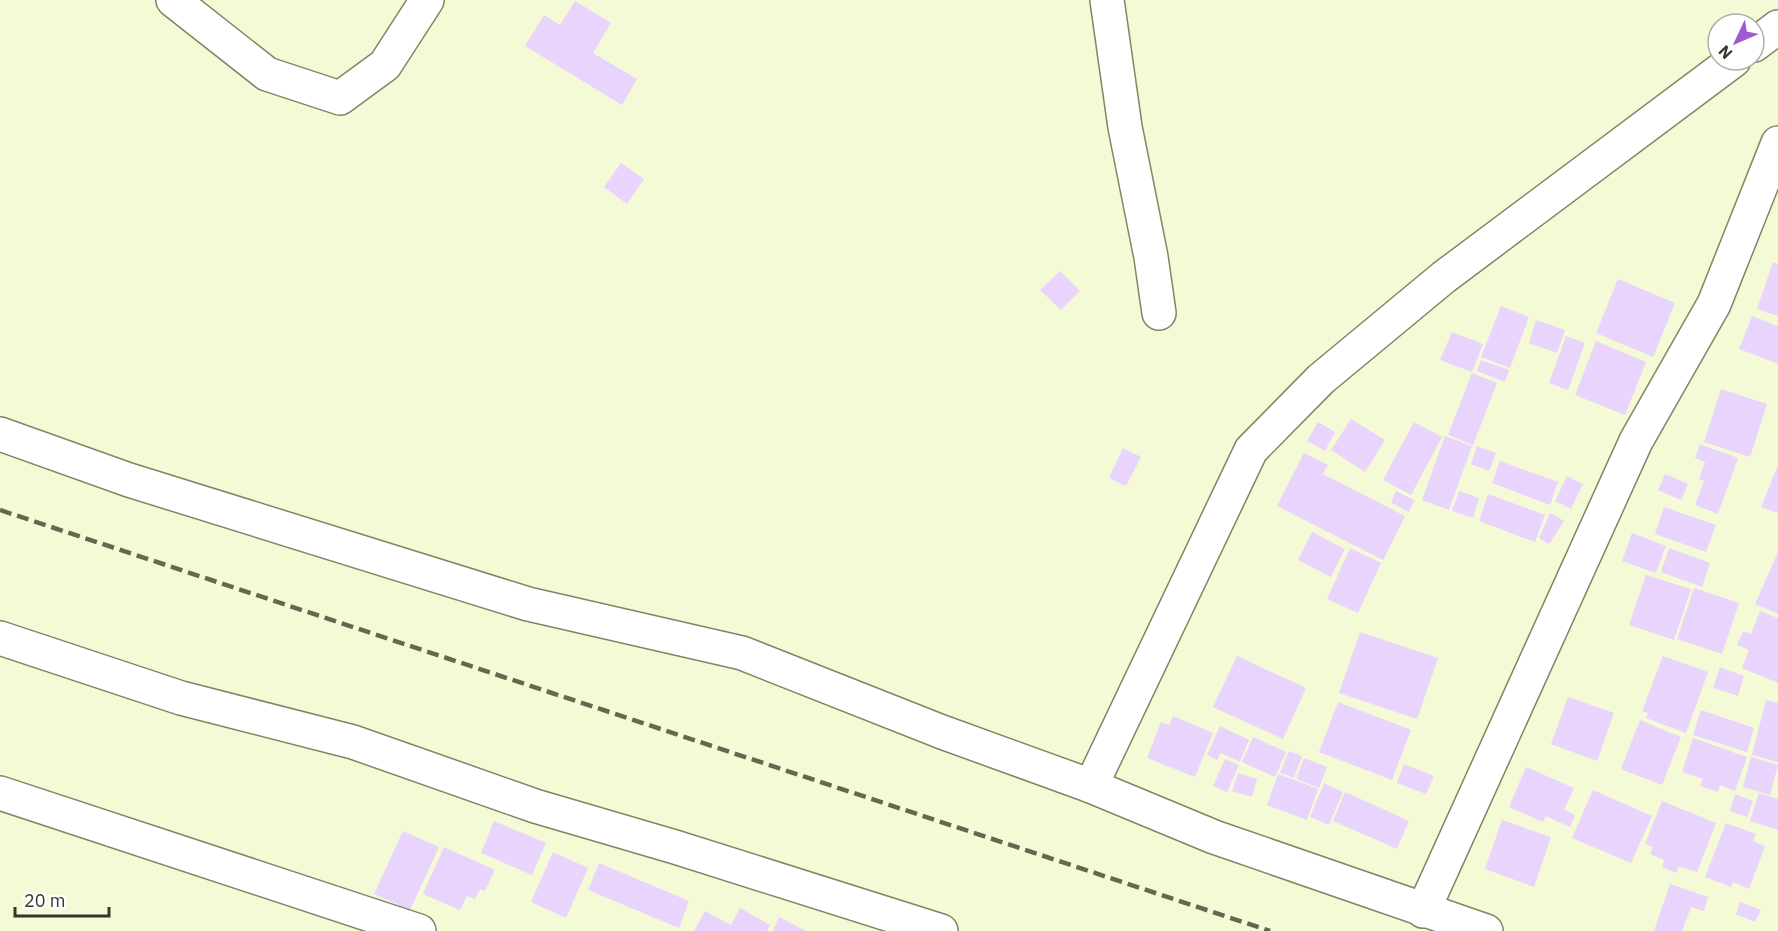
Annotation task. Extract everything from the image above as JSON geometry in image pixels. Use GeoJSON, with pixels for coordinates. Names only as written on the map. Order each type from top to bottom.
{"type":"FeatureCollection","features":[{"type":"Feature","properties":{"kind":"street"},"geometry":{"type":"LineString","coordinates":[[173,0],[267,74],[340,98],[385,65],[427,0]]}},
{"type":"Feature","properties":{"kind":"street"},"geometry":{"type":"LineString","coordinates":[[1107,0],[1125,127],[1151,257],[1159,313]]}},
{"type":"Feature","properties":{"kind":"street"},"geometry":{"type":"LineString","coordinates":[[1091,786],[1251,450],[1320,379],[1444,277],[1718,72]]}},
{"type":"Feature","properties":{"kind":"street"},"geometry":{"type":"LineString","coordinates":[[1423,911],[1636,441],[1714,304],[1778,143]]}},
{"type":"Feature","properties":{"kind":"street"},"geometry":{"type":"LineString","coordinates":[[0,434],[129,480],[528,604],[742,653],[942,732],[1091,786],[1214,837],[1486,931]]}},
{"type":"Feature","properties":{"kind":"street"},"geometry":{"type":"LineString","coordinates":[[0,638],[181,698],[352,742],[535,806],[941,931]]}},
{"type":"Feature","properties":{"kind":"street"},"geometry":{"type":"LineString","coordinates":[[0,793],[419,931]]}},
{"type":"Feature","properties":{"kind":"building"},"geometry":{"type":"Polygon","coordinates":[[[575,1],[611,23],[593,53],[637,79],[622,105],[525,46],[544,15],[560,25],[575,1]]]}},
{"type":"Feature","properties":{"kind":"building"},"geometry":{"type":"Polygon","coordinates":[[[621,163],[644,179],[627,204],[604,187],[621,163]]]}},
{"type":"Feature","properties":{"kind":"building"},"geometry":{"type":"Polygon","coordinates":[[[1773,262],[1778,264],[1778,316],[1757,309],[1773,262]]]}},
{"type":"Feature","properties":{"kind":"building"},"geometry":{"type":"Polygon","coordinates":[[[1060,271],[1080,291],[1061,310],[1040,290],[1060,271]]]}},
{"type":"Feature","properties":{"kind":"building"},"geometry":{"type":"Polygon","coordinates":[[[1618,279],[1675,303],[1653,357],[1596,333],[1618,279]]]}},
{"type":"Feature","properties":{"kind":"building"},"geometry":{"type":"Polygon","coordinates":[[[1501,306],[1529,317],[1510,368],[1481,357],[1501,306]]]}},
{"type":"Feature","properties":{"kind":"building"},"geometry":{"type":"Polygon","coordinates":[[[1752,316],[1778,326],[1778,364],[1739,349],[1752,316]]]}},
{"type":"Feature","properties":{"kind":"building"},"geometry":{"type":"Polygon","coordinates":[[[1536,320],[1565,330],[1557,353],[1529,343],[1536,320]]]}},
{"type":"Feature","properties":{"kind":"building"},"geometry":{"type":"Polygon","coordinates":[[[1452,332],[1483,344],[1472,372],[1440,360],[1452,332]]]}},
{"type":"Feature","properties":{"kind":"building"},"geometry":{"type":"Polygon","coordinates":[[[1566,336],[1585,343],[1568,390],[1549,383],[1566,336]]]}},
{"type":"Feature","properties":{"kind":"building"},"geometry":{"type":"Polygon","coordinates":[[[1596,341],[1646,362],[1625,415],[1575,395],[1596,341]]]}},
{"type":"Feature","properties":{"kind":"building"},"geometry":{"type":"Polygon","coordinates":[[[1481,360],[1509,370],[1505,382],[1477,371],[1481,360]]]}},
{"type":"Feature","properties":{"kind":"building"},"geometry":{"type":"Polygon","coordinates":[[[1472,373],[1497,383],[1473,445],[1448,435],[1472,373]]]}},
{"type":"Feature","properties":{"kind":"building"},"geometry":{"type":"Polygon","coordinates":[[[1721,389],[1767,404],[1750,457],[1704,442],[1721,389]]]}},
{"type":"Feature","properties":{"kind":"building"},"geometry":{"type":"Polygon","coordinates":[[[1351,419],[1385,440],[1365,472],[1331,450],[1351,419]]]}},
{"type":"Feature","properties":{"kind":"building"},"geometry":{"type":"Polygon","coordinates":[[[1318,422],[1335,432],[1325,451],[1307,441],[1318,422]]]}},
{"type":"Feature","properties":{"kind":"building"},"geometry":{"type":"Polygon","coordinates":[[[1414,422],[1442,437],[1411,495],[1383,480],[1414,422]]]}},
{"type":"Feature","properties":{"kind":"building"},"geometry":{"type":"Polygon","coordinates":[[[1445,436],[1472,446],[1449,510],[1422,500],[1445,436]]]}},
{"type":"Feature","properties":{"kind":"building"},"geometry":{"type":"Polygon","coordinates":[[[1700,444],[1738,458],[1718,514],[1695,505],[1704,481],[1699,479],[1705,462],[1695,458],[1700,444]]]}},
{"type":"Feature","properties":{"kind":"building"},"geometry":{"type":"Polygon","coordinates":[[[1477,446],[1496,453],[1489,471],[1471,464],[1477,446]]]}},
{"type":"Feature","properties":{"kind":"building"},"geometry":{"type":"Polygon","coordinates":[[[1123,448],[1141,457],[1126,486],[1109,478],[1123,448]]]}},
{"type":"Feature","properties":{"kind":"building"},"geometry":{"type":"Polygon","coordinates":[[[1304,453],[1328,465],[1323,474],[1405,516],[1383,560],[1277,506],[1304,453]]]}},
{"type":"Feature","properties":{"kind":"building"},"geometry":{"type":"Polygon","coordinates":[[[1500,461],[1558,482],[1550,505],[1492,483],[1500,461]]]}},
{"type":"Feature","properties":{"kind":"building"},"geometry":{"type":"Polygon","coordinates":[[[1778,465],[1778,513],[1761,507],[1778,465]]]}},
{"type":"Feature","properties":{"kind":"building"},"geometry":{"type":"Polygon","coordinates":[[[1665,474],[1688,484],[1681,500],[1658,490],[1665,474]]]}},
{"type":"Feature","properties":{"kind":"building"},"geometry":{"type":"Polygon","coordinates":[[[1567,476],[1583,484],[1571,509],[1555,501],[1567,476]]]}},
{"type":"Feature","properties":{"kind":"building"},"geometry":{"type":"Polygon","coordinates":[[[1396,491],[1414,500],[1409,512],[1391,503],[1396,491]]]}},
{"type":"Feature","properties":{"kind":"building"},"geometry":{"type":"Polygon","coordinates":[[[1459,491],[1479,498],[1473,518],[1452,511],[1459,491]]]}},
{"type":"Feature","properties":{"kind":"building"},"geometry":{"type":"Polygon","coordinates":[[[1488,494],[1545,515],[1535,542],[1479,521],[1488,494]]]}},
{"type":"Feature","properties":{"kind":"building"},"geometry":{"type":"Polygon","coordinates":[[[1664,507],[1716,525],[1706,552],[1655,534],[1664,507]]]}},
{"type":"Feature","properties":{"kind":"building"},"geometry":{"type":"Polygon","coordinates":[[[1550,513],[1564,521],[1549,544],[1539,538],[1550,513]]]}},
{"type":"Feature","properties":{"kind":"building"},"geometry":{"type":"Polygon","coordinates":[[[1312,532],[1345,549],[1331,577],[1298,560],[1312,532]]]}},
{"type":"Feature","properties":{"kind":"building"},"geometry":{"type":"Polygon","coordinates":[[[1632,533],[1666,546],[1656,573],[1622,561],[1632,533]]]}},
{"type":"Feature","properties":{"kind":"building"},"geometry":{"type":"Polygon","coordinates":[[[1350,548],[1381,563],[1358,613],[1327,599],[1350,548]]]}},
{"type":"Feature","properties":{"kind":"building"},"geometry":{"type":"Polygon","coordinates":[[[1669,548],[1710,563],[1702,587],[1661,572],[1669,548]]]}},
{"type":"Feature","properties":{"kind":"building"},"geometry":{"type":"Polygon","coordinates":[[[1778,552],[1778,614],[1755,604],[1778,552]]]}},
{"type":"Feature","properties":{"kind":"building"},"geometry":{"type":"Polygon","coordinates":[[[1646,575],[1691,589],[1674,640],[1629,625],[1646,575]]]}},
{"type":"Feature","properties":{"kind":"building"},"geometry":{"type":"Polygon","coordinates":[[[1694,588],[1739,603],[1722,654],[1677,639],[1694,588]]]}},
{"type":"Feature","properties":{"kind":"building"},"geometry":{"type":"Polygon","coordinates":[[[1760,611],[1778,618],[1778,683],[1742,668],[1749,650],[1737,645],[1743,631],[1751,634],[1760,611]]]}},
{"type":"Feature","properties":{"kind":"building"},"geometry":{"type":"Polygon","coordinates":[[[1360,632],[1438,658],[1417,719],[1339,693],[1360,632]]]}},
{"type":"Feature","properties":{"kind":"building"},"geometry":{"type":"Polygon","coordinates":[[[1237,656],[1306,688],[1283,739],[1213,707],[1237,656]]]}},
{"type":"Feature","properties":{"kind":"building"},"geometry":{"type":"Polygon","coordinates":[[[1663,656],[1708,672],[1686,733],[1646,718],[1648,713],[1642,711],[1663,656]]]}},
{"type":"Feature","properties":{"kind":"building"},"geometry":{"type":"Polygon","coordinates":[[[1720,667],[1744,676],[1738,696],[1713,688],[1720,667]]]}},
{"type":"Feature","properties":{"kind":"building"},"geometry":{"type":"Polygon","coordinates":[[[1568,697],[1614,713],[1597,761],[1551,744],[1568,697]]]}},
{"type":"Feature","properties":{"kind":"building"},"geometry":{"type":"Polygon","coordinates":[[[1766,700],[1778,703],[1778,762],[1752,755],[1766,700]]]}},
{"type":"Feature","properties":{"kind":"building"},"geometry":{"type":"Polygon","coordinates":[[[1338,702],[1411,730],[1392,780],[1319,752],[1338,702]]]}},
{"type":"Feature","properties":{"kind":"building"},"geometry":{"type":"Polygon","coordinates":[[[1701,710],[1754,728],[1747,752],[1693,735],[1701,710]]]}},
{"type":"Feature","properties":{"kind":"building"},"geometry":{"type":"Polygon","coordinates":[[[1173,716],[1213,733],[1195,777],[1147,758],[1161,722],[1169,725],[1173,716]]]}},
{"type":"Feature","properties":{"kind":"building"},"geometry":{"type":"Polygon","coordinates":[[[1640,720],[1681,737],[1662,785],[1621,769],[1640,720]]]}},
{"type":"Feature","properties":{"kind":"building"},"geometry":{"type":"Polygon","coordinates":[[[1220,726],[1249,740],[1240,762],[1221,753],[1217,760],[1207,755],[1220,726]]]}},
{"type":"Feature","properties":{"kind":"building"},"geometry":{"type":"Polygon","coordinates":[[[1253,737],[1286,752],[1275,777],[1242,762],[1253,737]]]}},
{"type":"Feature","properties":{"kind":"building"},"geometry":{"type":"Polygon","coordinates":[[[1693,738],[1747,757],[1735,791],[1720,785],[1718,792],[1700,786],[1703,779],[1682,772],[1693,738]]]}},
{"type":"Feature","properties":{"kind":"building"},"geometry":{"type":"Polygon","coordinates":[[[1289,751],[1302,756],[1294,778],[1280,773],[1289,751]]]}},
{"type":"Feature","properties":{"kind":"building"},"geometry":{"type":"Polygon","coordinates":[[[1751,757],[1778,765],[1770,795],[1743,787],[1751,757]]]}},
{"type":"Feature","properties":{"kind":"building"},"geometry":{"type":"Polygon","coordinates":[[[1304,758],[1327,767],[1319,788],[1296,779],[1304,758]]]}},
{"type":"Feature","properties":{"kind":"building"},"geometry":{"type":"Polygon","coordinates":[[[1225,759],[1239,765],[1227,792],[1213,786],[1225,759]]]}},
{"type":"Feature","properties":{"kind":"building"},"geometry":{"type":"Polygon","coordinates":[[[1404,764],[1434,776],[1426,794],[1397,783],[1404,764]]]}},
{"type":"Feature","properties":{"kind":"building"},"geometry":{"type":"Polygon","coordinates":[[[1526,767],[1574,788],[1564,810],[1575,815],[1570,827],[1546,816],[1543,822],[1509,807],[1526,767]]]}},
{"type":"Feature","properties":{"kind":"building"},"geometry":{"type":"Polygon","coordinates":[[[1238,773],[1257,779],[1252,797],[1232,791],[1238,773]]]}},
{"type":"Feature","properties":{"kind":"building"},"geometry":{"type":"Polygon","coordinates":[[[1278,774],[1318,789],[1307,820],[1267,805],[1278,774]]]}},
{"type":"Feature","properties":{"kind":"building"},"geometry":{"type":"Polygon","coordinates":[[[1324,783],[1343,792],[1329,825],[1310,817],[1324,783]]]}},
{"type":"Feature","properties":{"kind":"building"},"geometry":{"type":"Polygon","coordinates":[[[1593,790],[1652,816],[1631,863],[1572,838],[1593,790]]]}},
{"type":"Feature","properties":{"kind":"building"},"geometry":{"type":"Polygon","coordinates":[[[1345,792],[1409,821],[1397,849],[1333,821],[1345,792]]]}},
{"type":"Feature","properties":{"kind":"building"},"geometry":{"type":"Polygon","coordinates":[[[1759,793],[1778,799],[1778,830],[1750,821],[1759,793]]]}},
{"type":"Feature","properties":{"kind":"building"},"geometry":{"type":"Polygon","coordinates":[[[1735,794],[1753,801],[1747,817],[1730,811],[1735,794]]]}},
{"type":"Feature","properties":{"kind":"building"},"geometry":{"type":"Polygon","coordinates":[[[1662,801],[1716,823],[1697,872],[1679,866],[1676,873],[1662,867],[1664,860],[1650,854],[1653,847],[1645,844],[1662,801]]]}},
{"type":"Feature","properties":{"kind":"building"},"geometry":{"type":"Polygon","coordinates":[[[1502,820],[1551,837],[1534,887],[1485,869],[1502,820]]]}},
{"type":"Feature","properties":{"kind":"building"},"geometry":{"type":"Polygon","coordinates":[[[494,821],[546,843],[532,875],[481,853],[494,821]]]}},
{"type":"Feature","properties":{"kind":"building"},"geometry":{"type":"Polygon","coordinates":[[[1726,823],[1756,834],[1753,841],[1765,846],[1749,889],[1733,882],[1731,887],[1705,877],[1726,823]]]}},
{"type":"Feature","properties":{"kind":"building"},"geometry":{"type":"Polygon","coordinates":[[[403,831],[439,847],[410,910],[374,894],[403,831]]]}},
{"type":"Feature","properties":{"kind":"building"},"geometry":{"type":"Polygon","coordinates":[[[444,847],[495,870],[485,891],[480,889],[475,899],[467,896],[460,910],[423,894],[444,847]]]}},
{"type":"Feature","properties":{"kind":"building"},"geometry":{"type":"Polygon","coordinates":[[[553,852],[588,868],[566,918],[531,902],[553,852]]]}},
{"type":"Feature","properties":{"kind":"building"},"geometry":{"type":"Polygon","coordinates":[[[599,863],[689,901],[679,928],[588,890],[599,863]]]}},
{"type":"Feature","properties":{"kind":"building"},"geometry":{"type":"Polygon","coordinates":[[[1670,884],[1708,897],[1704,911],[1691,907],[1682,931],[1654,931],[1670,884]]]}},
{"type":"Feature","properties":{"kind":"building"},"geometry":{"type":"Polygon","coordinates":[[[1740,902],[1761,910],[1755,922],[1736,914],[1740,902]]]}},
{"type":"Feature","properties":{"kind":"building"},"geometry":{"type":"Polygon","coordinates":[[[740,908],[770,925],[767,931],[694,931],[705,911],[731,925],[740,908]]]}},
{"type":"Feature","properties":{"kind":"building"},"geometry":{"type":"Polygon","coordinates":[[[779,917],[806,931],[773,931],[779,917]]]}},
{"type":"Feature","properties":{"kind":"railway"},"geometry":{"type":"LineString","coordinates":[[0,510],[1270,931]]}}]}
